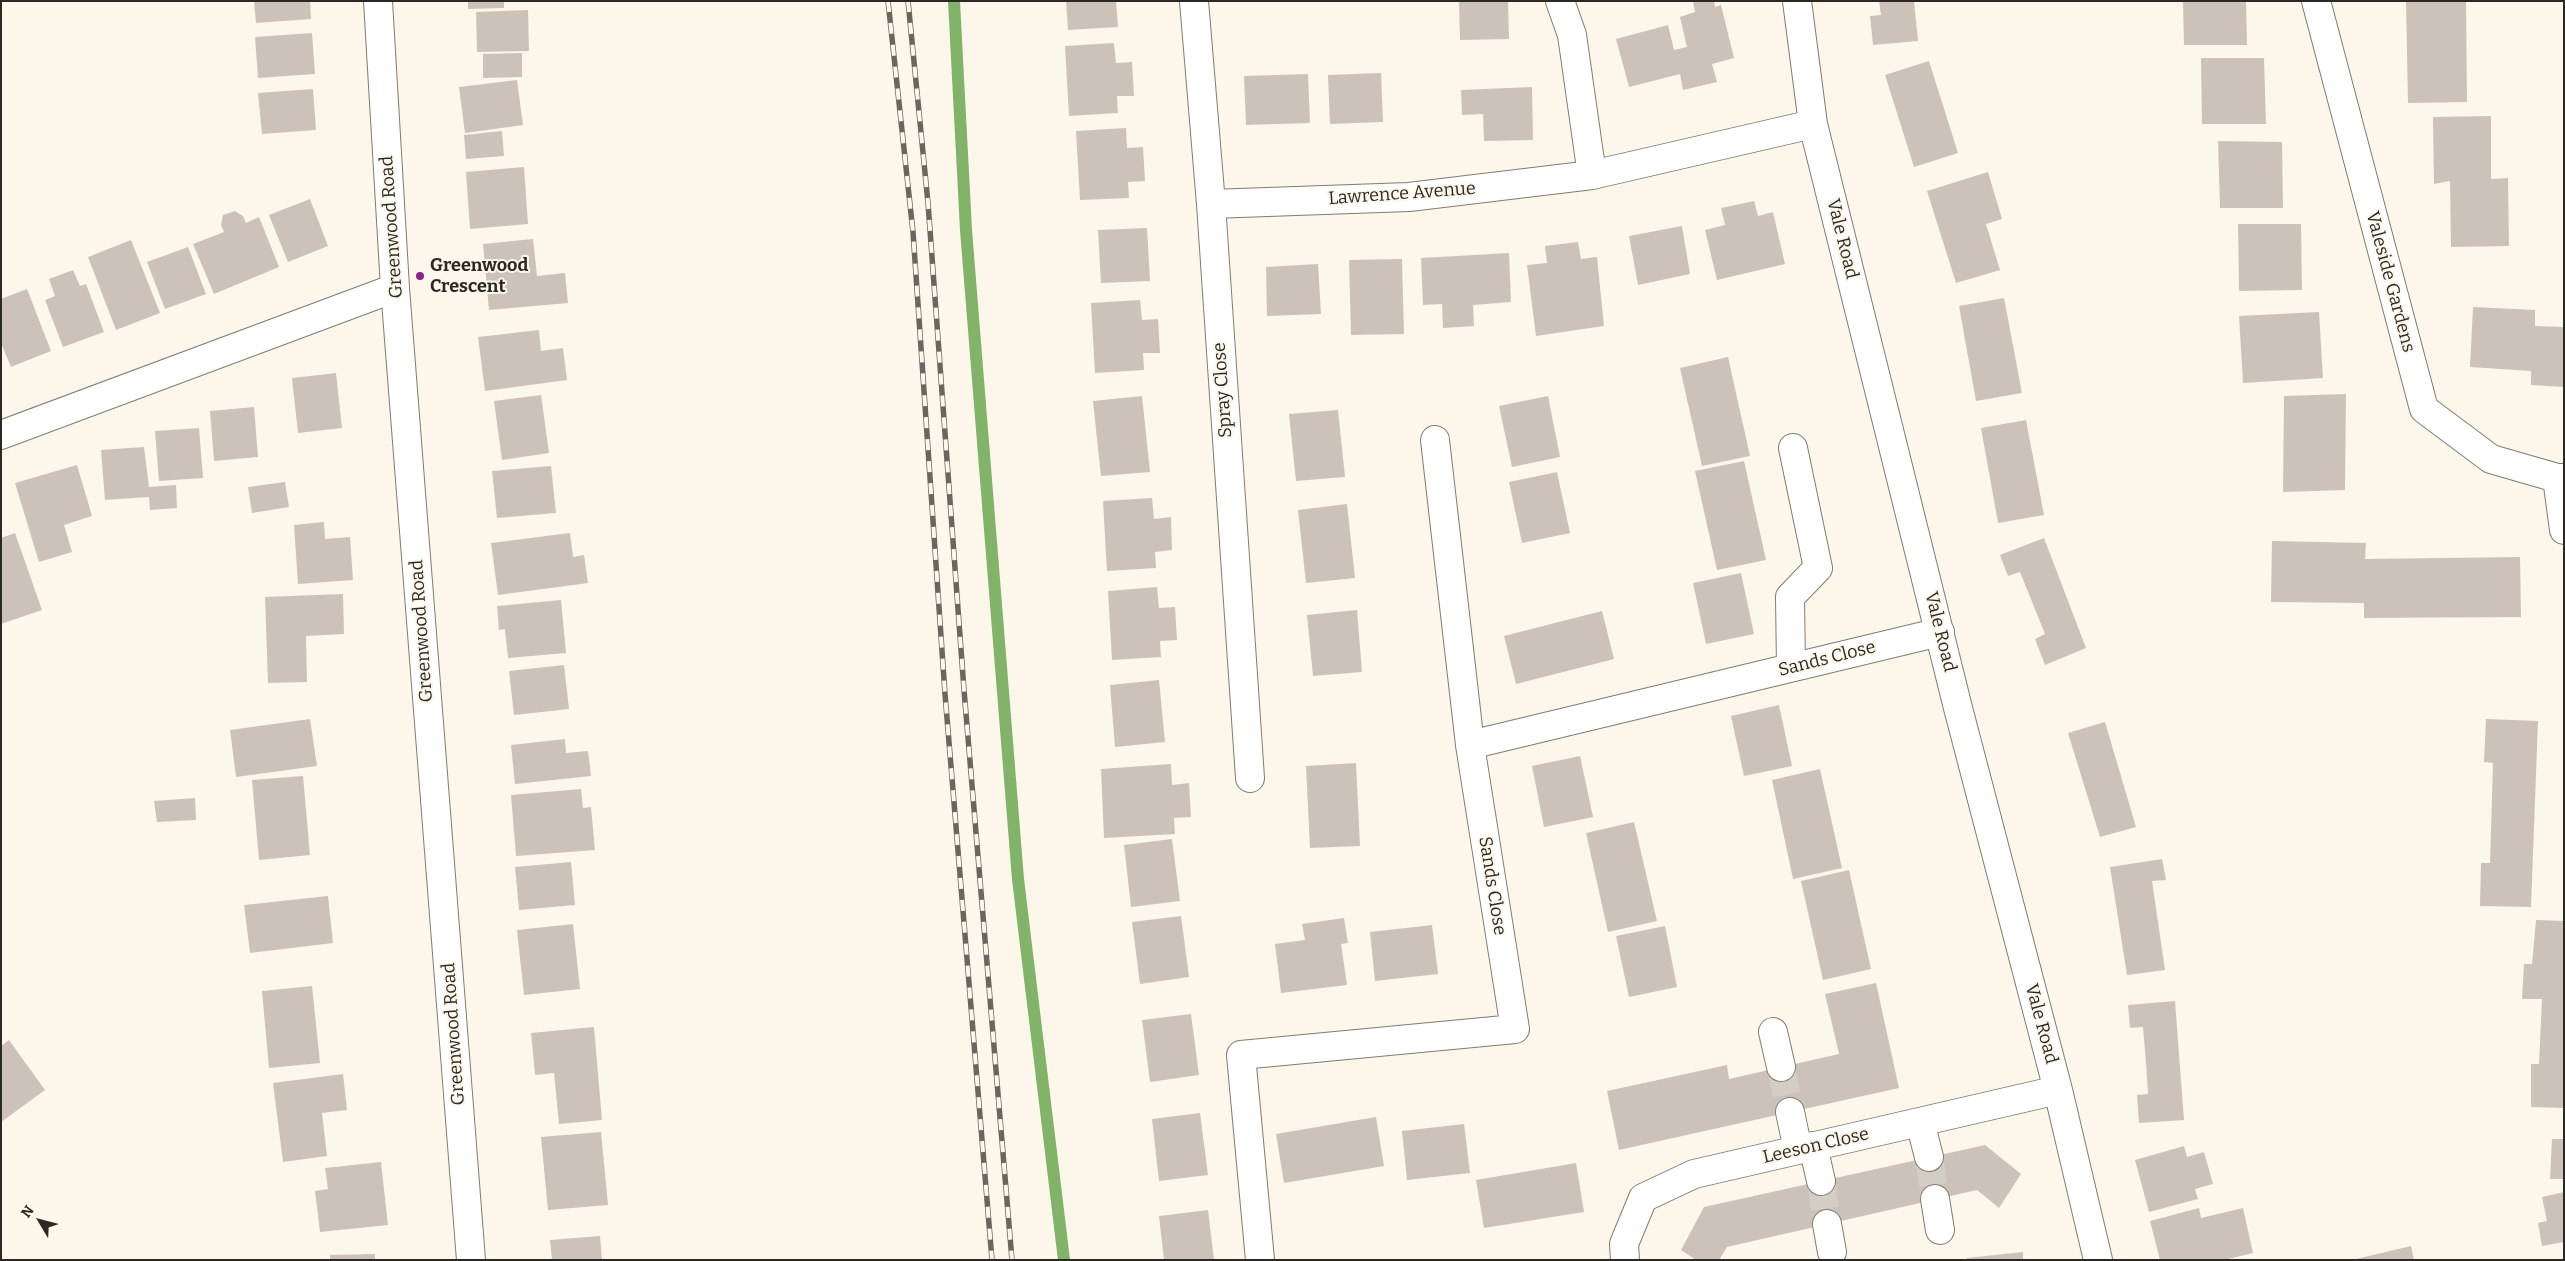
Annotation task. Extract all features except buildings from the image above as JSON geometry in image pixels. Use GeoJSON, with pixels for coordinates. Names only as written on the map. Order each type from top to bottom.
{"type":"FeatureCollection","features":[{"type":"Feature","properties":{"kind":"street","name":"Greenwood Road"},"geometry":{"type":"LineString","coordinates":[[378,1],[395,288],[471,1260]]}},
{"type":"Feature","properties":{"kind":"street","name":"Spray Close"},"geometry":{"type":"LineString","coordinates":[[1194,1],[1211,204],[1250,778]]}},
{"type":"Feature","properties":{"kind":"street"},"geometry":{"type":"LineString","coordinates":[[1560,1],[1572,35],[1592,175]]}},
{"type":"Feature","properties":{"kind":"street","name":"Vale Road"},"geometry":{"type":"LineString","coordinates":[[1797,1],[1813,124],[1940,632],[2058,1090],[2098,1260]]}},
{"type":"Feature","properties":{"kind":"street","name":"Valeside Gardens"},"geometry":{"type":"LineString","coordinates":[[2316,1],[2424,409],[2491,459],[2560,478]]}},
{"type":"Feature","properties":{"kind":"street","name":"Lawrence Avenue"},"geometry":{"type":"LineString","coordinates":[[1211,204],[1409,198],[1592,175],[1813,124]]}},
{"type":"Feature","properties":{"kind":"street"},"geometry":{"type":"LineString","coordinates":[[1,435],[395,288]]}},
{"type":"Feature","properties":{"kind":"street"},"geometry":{"type":"LineString","coordinates":[[1435,440],[1470,745]]}},
{"type":"Feature","properties":{"kind":"street"},"geometry":{"type":"LineString","coordinates":[[1791,667],[1790,598],[1818,568],[1792,448]]}},
{"type":"Feature","properties":{"kind":"street"},"geometry":{"type":"LineString","coordinates":[[2560,478],[2564,530]]}},
{"type":"Feature","properties":{"kind":"street","name":"Sands Close"},"geometry":{"type":"LineString","coordinates":[[1260,1260],[1241,1054],[1515,1029],[1470,745],[1940,632]]}},
{"type":"Feature","properties":{"kind":"street"},"geometry":{"type":"LineString","coordinates":[[1773,1032],[1781,1068]]}},
{"type":"Feature","properties":{"kind":"street","name":"Leeson Close"},"geometry":{"type":"LineString","coordinates":[[1625,1260],[1624,1244],[1643,1198],[1694,1174],[2058,1090]]}},
{"type":"Feature","properties":{"kind":"street"},"geometry":{"type":"LineString","coordinates":[[1790,1112],[1821,1181]]}},
{"type":"Feature","properties":{"kind":"street"},"geometry":{"type":"LineString","coordinates":[[1920,1122],[1929,1157]]}},
{"type":"Feature","properties":{"kind":"street"},"geometry":{"type":"LineString","coordinates":[[1935,1199],[1940,1230]]}},
{"type":"Feature","properties":{"kind":"street"},"geometry":{"type":"LineString","coordinates":[[1827,1224],[1832,1252]]}},
{"type":"Feature","properties":{"kind":"waterway"},"geometry":{"type":"LineString","coordinates":[[954,1],[966,230],[1018,879],[1064,1260]]}},
{"type":"Feature","properties":{"kind":"tunnel"},"geometry":{"type":"LineString","coordinates":[[1781,1067],[1790,1112]]}},
{"type":"Feature","properties":{"kind":"tunnel"},"geometry":{"type":"LineString","coordinates":[[1929,1157],[1935,1199]]}},
{"type":"Feature","properties":{"kind":"tunnel"},"geometry":{"type":"LineString","coordinates":[[1821,1181],[1827,1224]]}},
{"type":"Feature","properties":{"kind":"railway"},"geometry":{"type":"LineString","coordinates":[[888,1],[913,232],[945,694],[992,1260]]}},
{"type":"Feature","properties":{"kind":"railway"},"geometry":{"type":"LineString","coordinates":[[908,1],[928,203],[964,690],[1012,1260]]}},
{"type":"Feature","properties":{"kind":"place","name":"Greenwood Crescent"},"geometry":{"type":"Point","coordinates":[420,276]}}]}
